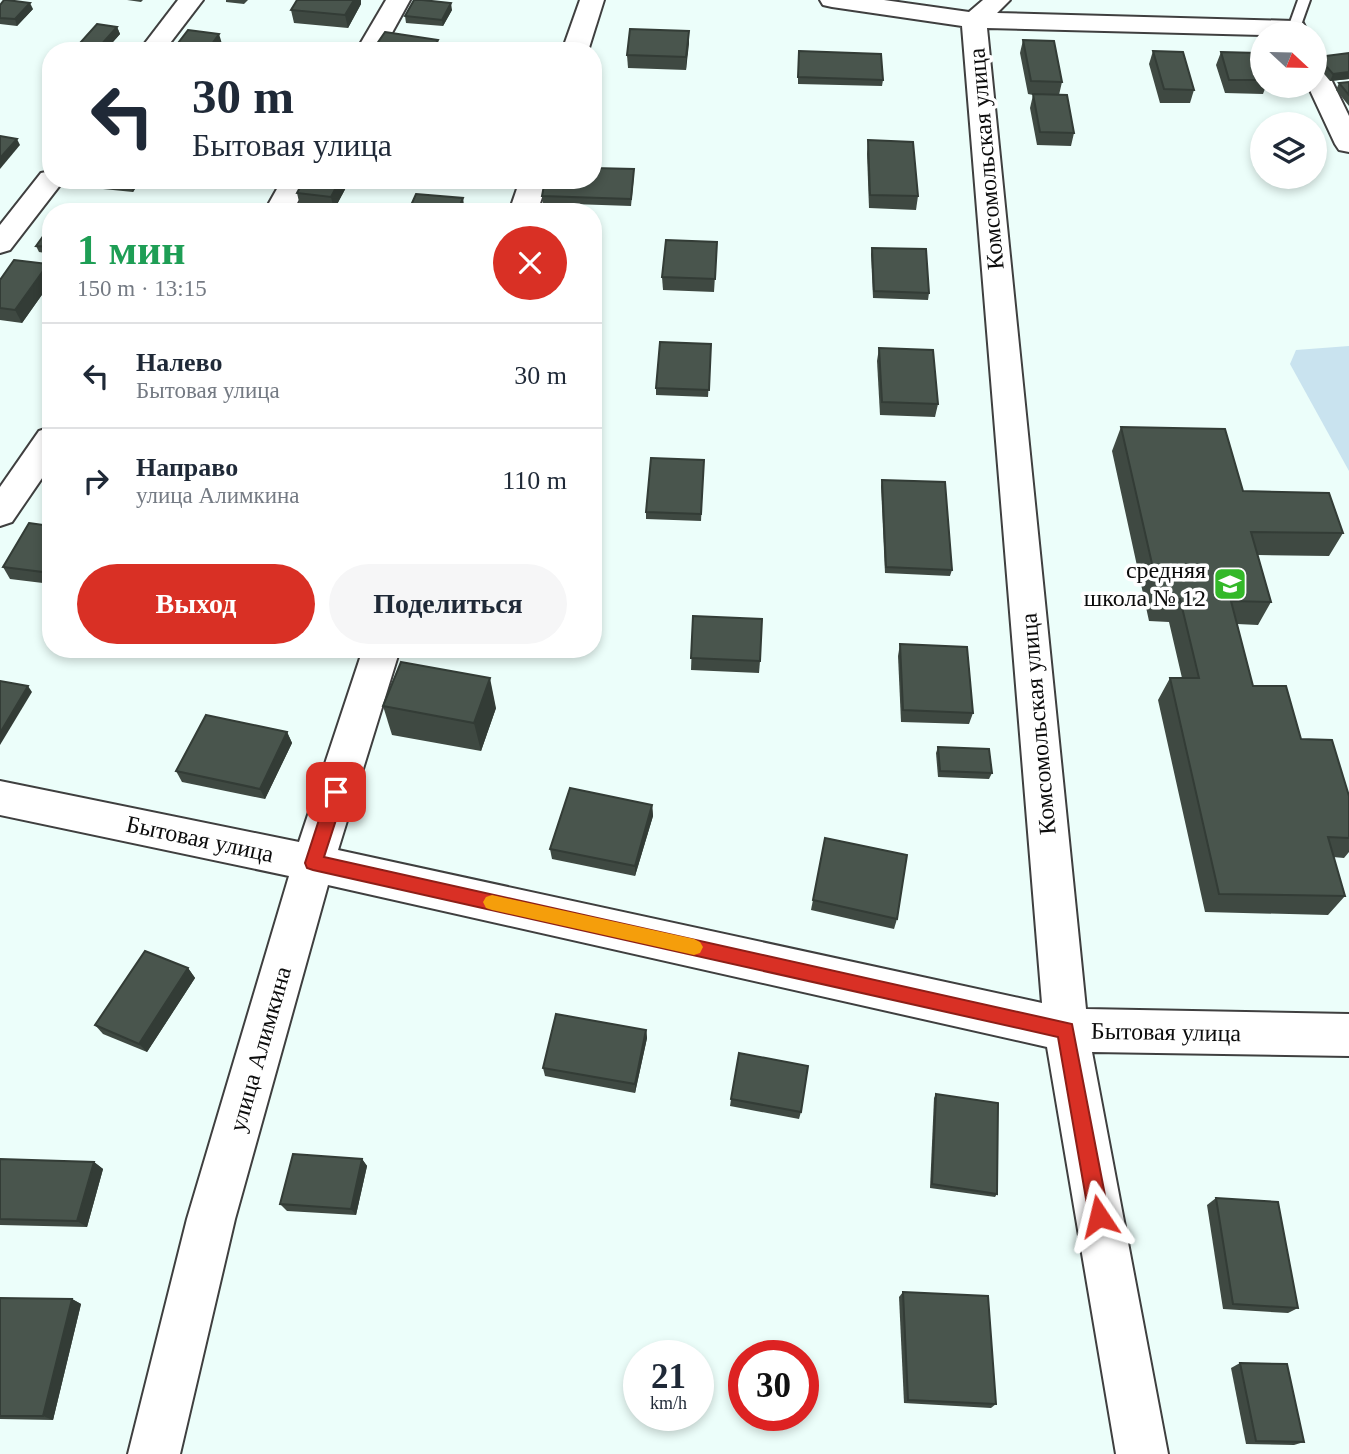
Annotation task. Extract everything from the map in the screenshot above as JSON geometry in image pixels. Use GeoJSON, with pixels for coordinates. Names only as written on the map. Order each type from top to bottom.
{"type":"FeatureCollection","features":[{"type":"Feature","properties":{"kind":"street"},"geometry":{"type":"LineString","coordinates":[[158,42],[191,0]]}},
{"type":"Feature","properties":{"kind":"street"},"geometry":{"type":"LineString","coordinates":[[374,42],[398,0]]}},
{"type":"Feature","properties":{"kind":"street"},"geometry":{"type":"LineString","coordinates":[[578,42],[592,0]]}},
{"type":"Feature","properties":{"kind":"street"},"geometry":{"type":"LineString","coordinates":[[832,0],[1250,28]]}},
{"type":"Feature","properties":{"kind":"street","name":"Комсомольская улица"},"geometry":{"type":"LineString","coordinates":[[986,10],[1066,1030],[1142,1454]]}},
{"type":"Feature","properties":{"kind":"street"},"geometry":{"type":"LineString","coordinates":[[1327,98],[1349,144]]}},
{"type":"Feature","properties":{"kind":"street"},"geometry":{"type":"LineString","coordinates":[[0,244],[43,189]]}},
{"type":"Feature","properties":{"kind":"street"},"geometry":{"type":"LineString","coordinates":[[0,513],[42,452]]}},
{"type":"Feature","properties":{"kind":"street","name":"улица Алимкина"},"geometry":{"type":"LineString","coordinates":[[154,1454],[211,1219],[313,863],[379,658]]}},
{"type":"Feature","properties":{"kind":"street","name":"Бытовая улица"},"geometry":{"type":"LineString","coordinates":[[0,798],[313,863],[1066,1030],[1349,1035]]}},
{"type":"Feature","properties":{"kind":"lane"},"geometry":{"type":"LineString","coordinates":[[1298,21],[1304,0]]}},
{"type":"Feature","properties":{"kind":"shaded area"},"geometry":{"type":"Polygon","coordinates":[[[1349,346],[1349,471],[1290,364],[1296,350],[1349,346]]]}},
{"type":"Feature","properties":{"kind":"building"},"geometry":{"type":"Polygon","coordinates":[[[4,0],[30,3],[15,19],[0,18],[0,5],[4,0]]]}},
{"type":"Feature","properties":{"kind":"building"},"geometry":{"type":"Polygon","coordinates":[[[297,0],[354,0],[345,15],[291,10],[297,0]]]}},
{"type":"Feature","properties":{"kind":"building"},"geometry":{"type":"Polygon","coordinates":[[[414,0],[451,3],[442,20],[405,16],[414,0]]]}},
{"type":"Feature","properties":{"kind":"building"},"geometry":{"type":"Polygon","coordinates":[[[97,24],[117,27],[104,42],[81,42],[97,24]]]}},
{"type":"Feature","properties":{"kind":"building"},"geometry":{"type":"Polygon","coordinates":[[[630,29],[689,31],[686,57],[627,55],[630,29]]]}},
{"type":"Feature","properties":{"kind":"building"},"geometry":{"type":"Polygon","coordinates":[[[188,30],[219,34],[213,42],[179,42],[188,30]]]}},
{"type":"Feature","properties":{"kind":"building"},"geometry":{"type":"Polygon","coordinates":[[[385,32],[438,40],[437,42],[378,42],[385,32]]]}},
{"type":"Feature","properties":{"kind":"building"},"geometry":{"type":"Polygon","coordinates":[[[1023,40],[1054,41],[1062,82],[1031,81],[1023,40]]]}},
{"type":"Feature","properties":{"kind":"building"},"geometry":{"type":"Polygon","coordinates":[[[799,51],[881,54],[883,80],[798,77],[799,51]]]}},
{"type":"Feature","properties":{"kind":"building"},"geometry":{"type":"Polygon","coordinates":[[[1153,51],[1183,52],[1194,90],[1164,89],[1153,51]]]}},
{"type":"Feature","properties":{"kind":"building"},"geometry":{"type":"Polygon","coordinates":[[[1221,52],[1250,53],[1250,80],[1229,80],[1221,52]]]}},
{"type":"Feature","properties":{"kind":"building"},"geometry":{"type":"Polygon","coordinates":[[[1349,53],[1349,72],[1333,74],[1327,67],[1327,56],[1349,53]]]}},
{"type":"Feature","properties":{"kind":"building"},"geometry":{"type":"Polygon","coordinates":[[[1349,82],[1349,95],[1339,83],[1349,82]]]}},
{"type":"Feature","properties":{"kind":"building"},"geometry":{"type":"Polygon","coordinates":[[[1033,94],[1067,95],[1074,133],[1040,132],[1033,94]]]}},
{"type":"Feature","properties":{"kind":"building"},"geometry":{"type":"Polygon","coordinates":[[[0,136],[17,139],[0,158],[0,136]]]}},
{"type":"Feature","properties":{"kind":"building"},"geometry":{"type":"Polygon","coordinates":[[[868,140],[913,142],[918,196],[870,195],[868,140]]]}},
{"type":"Feature","properties":{"kind":"building"},"geometry":{"type":"Polygon","coordinates":[[[602,168],[634,169],[631,199],[542,196],[543,189],[602,189],[602,168]]]}},
{"type":"Feature","properties":{"kind":"building"},"geometry":{"type":"Polygon","coordinates":[[[299,189],[335,189],[331,197],[297,193],[299,189]]]}},
{"type":"Feature","properties":{"kind":"building"},"geometry":{"type":"Polygon","coordinates":[[[416,194],[463,198],[461,203],[412,203],[416,194]]]}},
{"type":"Feature","properties":{"kind":"building"},"geometry":{"type":"Polygon","coordinates":[[[666,240],[717,242],[715,279],[662,277],[666,240]]]}},
{"type":"Feature","properties":{"kind":"building"},"geometry":{"type":"Polygon","coordinates":[[[872,248],[926,249],[929,293],[874,291],[872,248]]]}},
{"type":"Feature","properties":{"kind":"building"},"geometry":{"type":"Polygon","coordinates":[[[14,260],[42,263],[42,272],[15,310],[0,308],[0,280],[14,260]]]}},
{"type":"Feature","properties":{"kind":"building"},"geometry":{"type":"Polygon","coordinates":[[[660,342],[711,344],[709,390],[656,388],[660,342]]]}},
{"type":"Feature","properties":{"kind":"building"},"geometry":{"type":"Polygon","coordinates":[[[879,348],[933,350],[938,404],[882,402],[879,348]]]}},
{"type":"Feature","properties":{"kind":"building"},"geometry":{"type":"Polygon","coordinates":[[[1121,427],[1225,429],[1243,491],[1329,493],[1343,533],[1251,532],[1271,602],[1231,601],[1253,686],[1286,686],[1301,739],[1332,740],[1349,796],[1349,838],[1328,837],[1345,896],[1219,894],[1170,678],[1199,678],[1180,599],[1160,599],[1121,427]]]}},
{"type":"Feature","properties":{"kind":"building"},"geometry":{"type":"Polygon","coordinates":[[[651,458],[704,460],[701,514],[646,512],[651,458]]]}},
{"type":"Feature","properties":{"kind":"building"},"geometry":{"type":"Polygon","coordinates":[[[882,480],[945,482],[952,570],[886,567],[882,480]]]}},
{"type":"Feature","properties":{"kind":"building"},"geometry":{"type":"Polygon","coordinates":[[[29,523],[42,525],[42,572],[3,567],[29,523]]]}},
{"type":"Feature","properties":{"kind":"building"},"geometry":{"type":"Polygon","coordinates":[[[693,616],[762,619],[760,661],[691,658],[693,616]]]}},
{"type":"Feature","properties":{"kind":"building"},"geometry":{"type":"Polygon","coordinates":[[[900,644],[967,647],[973,713],[903,710],[900,644]]]}},
{"type":"Feature","properties":{"kind":"building"},"geometry":{"type":"Polygon","coordinates":[[[401,662],[490,678],[474,723],[383,706],[401,662]]]}},
{"type":"Feature","properties":{"kind":"building"},"geometry":{"type":"Polygon","coordinates":[[[0,681],[28,686],[0,733],[0,681]]]}},
{"type":"Feature","properties":{"kind":"building"},"geometry":{"type":"Polygon","coordinates":[[[206,715],[287,732],[260,789],[176,771],[206,715]]]}},
{"type":"Feature","properties":{"kind":"building"},"geometry":{"type":"Polygon","coordinates":[[[938,747],[989,749],[992,773],[940,771],[938,747]]]}},
{"type":"Feature","properties":{"kind":"building"},"geometry":{"type":"Polygon","coordinates":[[[570,788],[652,805],[635,866],[550,849],[570,788]]]}},
{"type":"Feature","properties":{"kind":"building"},"geometry":{"type":"Polygon","coordinates":[[[825,838],[907,855],[897,919],[813,900],[825,838]]]}},
{"type":"Feature","properties":{"kind":"building"},"geometry":{"type":"Polygon","coordinates":[[[145,951],[188,968],[139,1044],[95,1025],[145,951]]]}},
{"type":"Feature","properties":{"kind":"building"},"geometry":{"type":"Polygon","coordinates":[[[556,1014],[646,1030],[635,1084],[543,1068],[556,1014]]]}},
{"type":"Feature","properties":{"kind":"building"},"geometry":{"type":"Polygon","coordinates":[[[739,1053],[808,1066],[801,1112],[731,1099],[739,1053]]]}},
{"type":"Feature","properties":{"kind":"building"},"geometry":{"type":"Polygon","coordinates":[[[936,1094],[998,1103],[997,1194],[932,1184],[936,1094]]]}},
{"type":"Feature","properties":{"kind":"building"},"geometry":{"type":"Polygon","coordinates":[[[293,1154],[362,1159],[351,1209],[280,1204],[293,1154]]]}},
{"type":"Feature","properties":{"kind":"building"},"geometry":{"type":"Polygon","coordinates":[[[0,1159],[94,1162],[77,1221],[0,1219],[0,1159]]]}},
{"type":"Feature","properties":{"kind":"building"},"geometry":{"type":"Polygon","coordinates":[[[1216,1198],[1278,1202],[1298,1308],[1233,1304],[1216,1198]]]}},
{"type":"Feature","properties":{"kind":"building"},"geometry":{"type":"Polygon","coordinates":[[[903,1292],[988,1296],[996,1404],[908,1400],[903,1292]]]}},
{"type":"Feature","properties":{"kind":"building"},"geometry":{"type":"Polygon","coordinates":[[[0,1298],[72,1299],[43,1416],[0,1416],[0,1298]]]}},
{"type":"Feature","properties":{"kind":"building"},"geometry":{"type":"Polygon","coordinates":[[[1240,1363],[1287,1364],[1304,1442],[1256,1441],[1240,1363]]]}},
{"type":"Feature","properties":{"kind":"slow traffic"},"geometry":{"type":"LineString","coordinates":[[492,902],[694,947]]}},
{"type":"Feature","properties":{"kind":"place","name":"средняя школа № 12"},"geometry":{"type":"Point","coordinates":[1230,584]}},
{"type":"Feature","properties":{"kind":"route"},"geometry":{"type":"LineString","coordinates":[[336,792],[313,863],[1066,1030],[1099,1216]]}}]}
